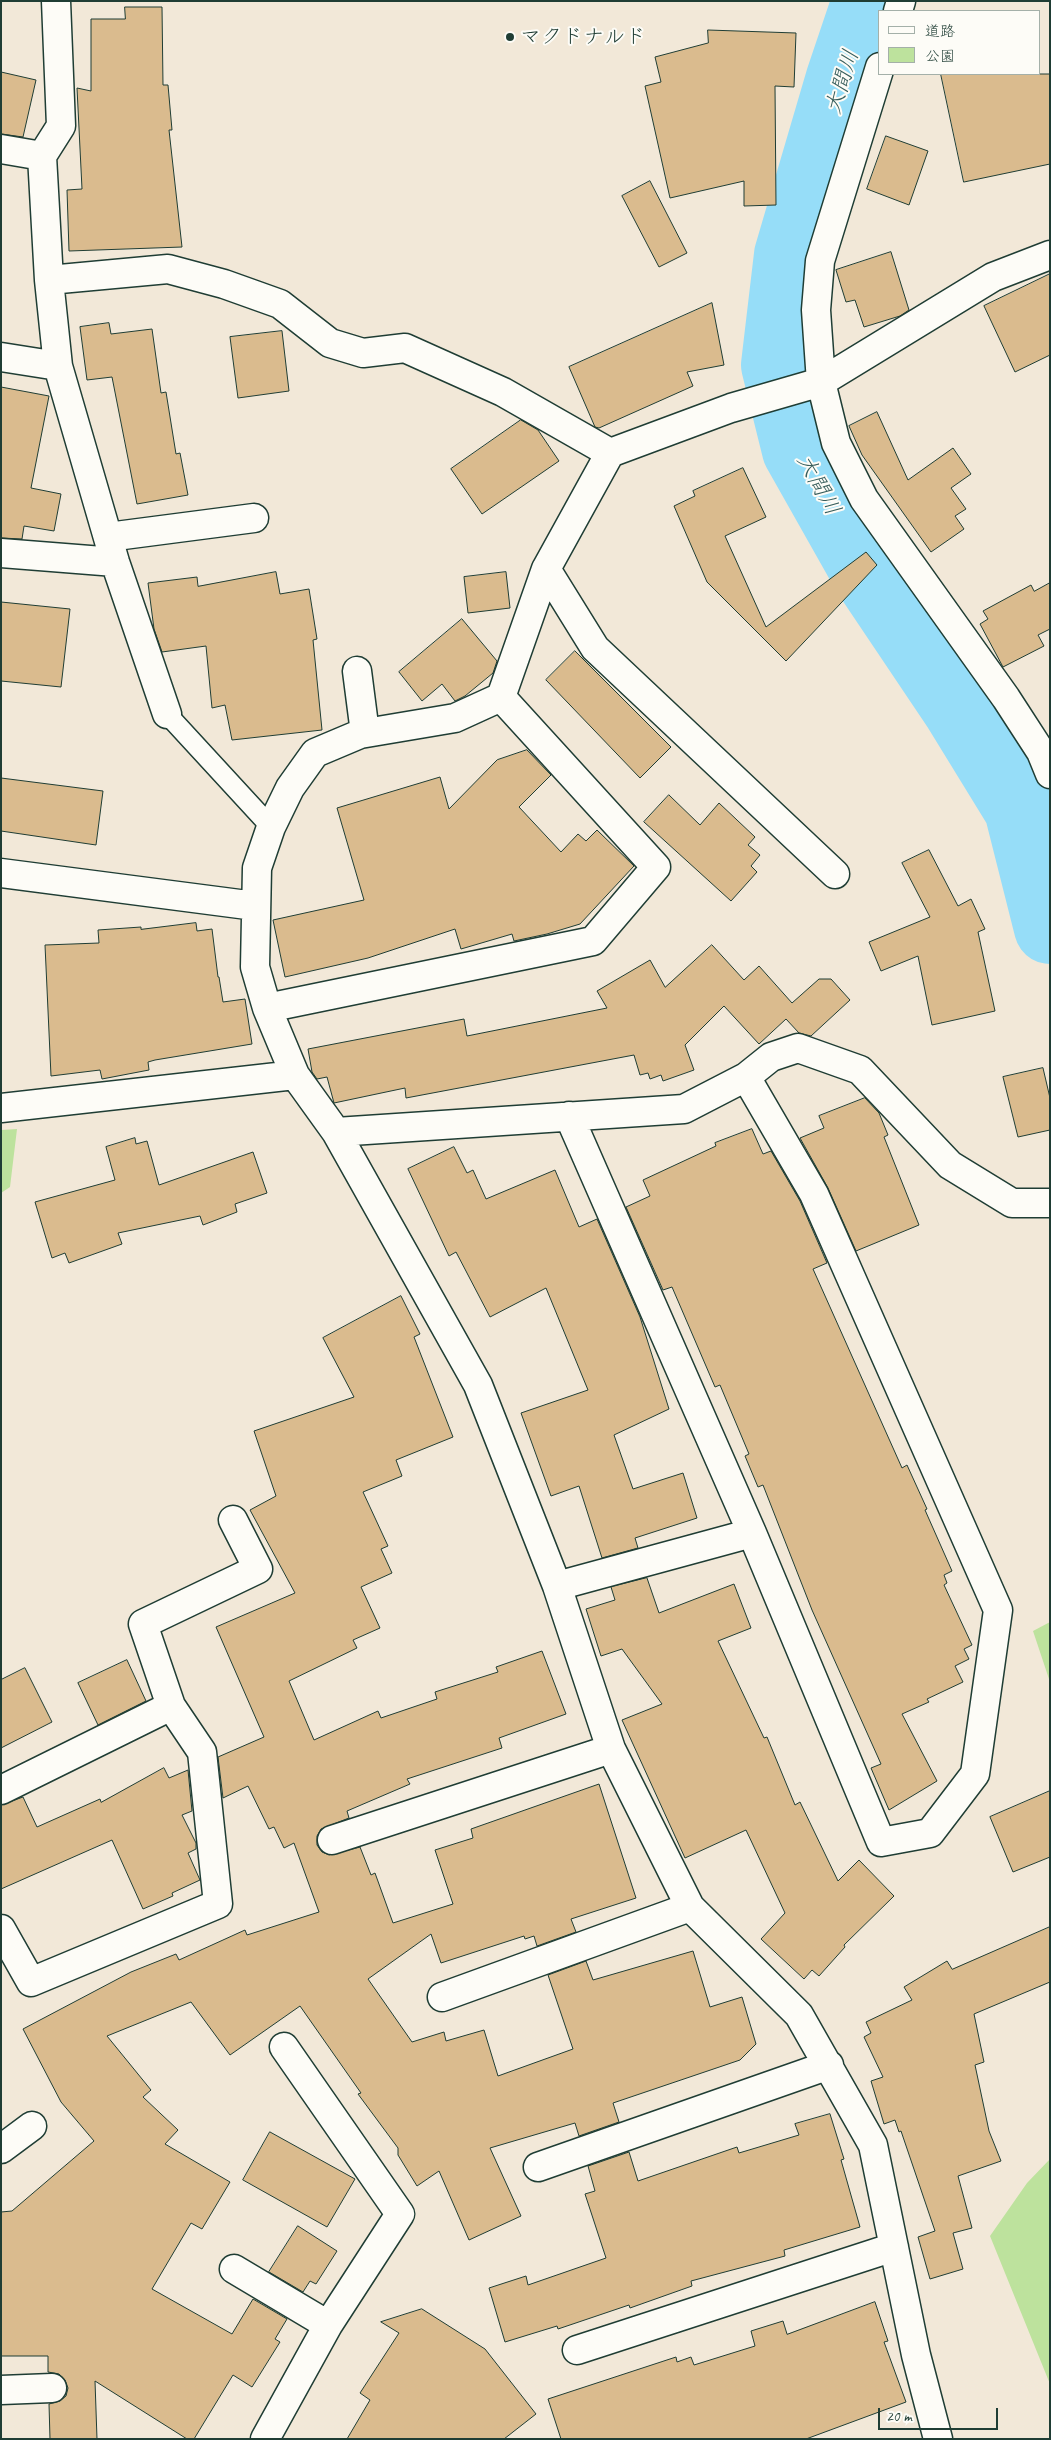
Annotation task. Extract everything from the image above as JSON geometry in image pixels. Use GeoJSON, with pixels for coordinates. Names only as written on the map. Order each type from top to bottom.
{"type":"FeatureCollection","features":[{"type":"Feature","properties":{"kind":"street"},"geometry":{"type":"LineString","coordinates":[[56,1],[62,126],[42,156],[49,280],[58,366],[111,549],[167,714]]}},
{"type":"Feature","properties":{"kind":"street"},"geometry":{"type":"LineString","coordinates":[[878,73],[820,261],[816,310],[821,382],[836,443],[864,499],[1006,698],[1041,752],[1050,774]]}},
{"type":"Feature","properties":{"kind":"street"},"geometry":{"type":"LineString","coordinates":[[1,149],[42,156]]}},
{"type":"Feature","properties":{"kind":"street"},"geometry":{"type":"LineString","coordinates":[[933,2438],[873,2145],[799,2015],[690,1907],[611,1749],[557,1586],[478,1385],[336,1132],[295,1075],[267,1008],[255,967],[257,868],[271,827],[290,788],[315,753],[365,733],[455,718],[501,697],[546,569],[610,453],[755,401],[821,382],[993,277],[1050,255]]}},
{"type":"Feature","properties":{"kind":"street"},"geometry":{"type":"LineString","coordinates":[[49,280],[168,269],[224,284],[280,304],[330,343],[363,353],[405,348],[502,392],[610,453]]}},
{"type":"Feature","properties":{"kind":"street"},"geometry":{"type":"LineString","coordinates":[[1,357],[58,366]]}},
{"type":"Feature","properties":{"kind":"street"},"geometry":{"type":"LineString","coordinates":[[1,553],[111,549],[254,518]]}},
{"type":"Feature","properties":{"kind":"street"},"geometry":{"type":"LineString","coordinates":[[546,569],[595,648],[835,874]]}},
{"type":"Feature","properties":{"kind":"street"},"geometry":{"type":"LineString","coordinates":[[357,671],[365,733]]}},
{"type":"Feature","properties":{"kind":"street"},"geometry":{"type":"LineString","coordinates":[[267,1008],[593,941],[656,867],[501,697]]}},
{"type":"Feature","properties":{"kind":"street"},"geometry":{"type":"LineString","coordinates":[[1,873],[256,906]]}},
{"type":"Feature","properties":{"kind":"street"},"geometry":{"type":"LineString","coordinates":[[336,1132],[684,1109],[746,1078],[771,1056],[798,1048],[860,1070],[950,1165],[1012,1203],[1050,1203]]}},
{"type":"Feature","properties":{"kind":"street"},"geometry":{"type":"LineString","coordinates":[[1,1108],[295,1075]]}},
{"type":"Feature","properties":{"kind":"street"},"geometry":{"type":"LineString","coordinates":[[569,1116],[752,1534],[881,1842],[930,1833],[975,1774],[998,1610],[814,1194],[746,1078]]}},
{"type":"Feature","properties":{"kind":"street"},"geometry":{"type":"LineString","coordinates":[[1,1929],[31,1982],[218,1904],[202,1752],[171,1706],[143,1624],[258,1569],[233,1520]]}},
{"type":"Feature","properties":{"kind":"street"},"geometry":{"type":"LineString","coordinates":[[557,1586],[752,1534]]}},
{"type":"Feature","properties":{"kind":"street"},"geometry":{"type":"LineString","coordinates":[[1,1790],[171,1706]]}},
{"type":"Feature","properties":{"kind":"street"},"geometry":{"type":"LineString","coordinates":[[332,1840],[611,1749]]}},
{"type":"Feature","properties":{"kind":"street"},"geometry":{"type":"LineString","coordinates":[[442,1998],[690,1907]]}},
{"type":"Feature","properties":{"kind":"street"},"geometry":{"type":"LineString","coordinates":[[265,2439],[328,2325],[400,2214],[284,2047]]}},
{"type":"Feature","properties":{"kind":"street"},"geometry":{"type":"LineString","coordinates":[[538,2167],[829,2065]]}},
{"type":"Feature","properties":{"kind":"street"},"geometry":{"type":"LineString","coordinates":[[1,2149],[32,2126]]}},
{"type":"Feature","properties":{"kind":"street"},"geometry":{"type":"LineString","coordinates":[[577,2350],[894,2247]]}},
{"type":"Feature","properties":{"kind":"street"},"geometry":{"type":"LineString","coordinates":[[234,2269],[328,2325]]}},
{"type":"Feature","properties":{"kind":"street"},"geometry":{"type":"LineString","coordinates":[[1,2390],[52,2388]]}},
{"type":"Feature","properties":{"kind":"lane"},"geometry":{"type":"LineString","coordinates":[[167,714],[271,827]]}},
{"type":"Feature","properties":{"kind":"green space"},"geometry":{"type":"Polygon","coordinates":[[[17,1129],[10,1187],[1,1193],[1,1130],[17,1129]]]}},
{"type":"Feature","properties":{"kind":"green space"},"geometry":{"type":"Polygon","coordinates":[[[1050,1622],[1050,1682],[1033,1631],[1050,1622]]]}},
{"type":"Feature","properties":{"kind":"green space"},"geometry":{"type":"Polygon","coordinates":[[[1050,2159],[1050,2384],[990,2236],[1027,2183],[1050,2159]]]}},
{"type":"Feature","properties":{"kind":"building"},"geometry":{"type":"Polygon","coordinates":[[[125,7],[162,7],[163,85],[168,85],[172,130],[169,130],[182,247],[69,251],[67,190],[82,189],[77,88],[91,91],[91,19],[125,19],[125,7]]]}},
{"type":"Feature","properties":{"kind":"building"},"geometry":{"type":"Polygon","coordinates":[[[708,30],[796,33],[794,87],[775,86],[776,205],[744,206],[744,181],[670,198],[645,86],[661,82],[655,57],[708,43],[708,30]]]}},
{"type":"Feature","properties":{"kind":"building"},"geometry":{"type":"Polygon","coordinates":[[[1,72],[36,80],[23,137],[1,134],[1,72]]]}},
{"type":"Feature","properties":{"kind":"building"},"geometry":{"type":"Polygon","coordinates":[[[1050,74],[1050,164],[964,182],[941,75],[1050,74]]]}},
{"type":"Feature","properties":{"kind":"building"},"geometry":{"type":"Polygon","coordinates":[[[886,136],[928,151],[909,205],[867,189],[886,136]]]}},
{"type":"Feature","properties":{"kind":"building"},"geometry":{"type":"Polygon","coordinates":[[[650,181],[687,253],[659,267],[622,196],[650,181]]]}},
{"type":"Feature","properties":{"kind":"building"},"geometry":{"type":"Polygon","coordinates":[[[891,252],[909,310],[900,316],[864,327],[855,300],[846,302],[836,270],[891,252]]]}},
{"type":"Feature","properties":{"kind":"building"},"geometry":{"type":"Polygon","coordinates":[[[1050,274],[1050,355],[1015,372],[984,306],[1050,274]]]}},
{"type":"Feature","properties":{"kind":"building"},"geometry":{"type":"Polygon","coordinates":[[[712,303],[724,365],[687,372],[693,386],[599,428],[595,427],[569,367],[712,303]]]}},
{"type":"Feature","properties":{"kind":"building"},"geometry":{"type":"Polygon","coordinates":[[[109,323],[111,334],[152,329],[161,393],[166,392],[176,454],[180,453],[188,495],[137,504],[112,377],[87,380],[80,327],[109,323]]]}},
{"type":"Feature","properties":{"kind":"building"},"geometry":{"type":"Polygon","coordinates":[[[282,331],[289,391],[238,398],[230,337],[282,331]]]}},
{"type":"Feature","properties":{"kind":"building"},"geometry":{"type":"Polygon","coordinates":[[[1,387],[49,396],[31,488],[61,494],[54,531],[24,526],[22,539],[1,538],[1,387]]]}},
{"type":"Feature","properties":{"kind":"building"},"geometry":{"type":"Polygon","coordinates":[[[877,412],[908,480],[953,448],[971,474],[951,488],[966,509],[955,516],[964,529],[931,552],[862,455],[849,426],[877,412]]]}},
{"type":"Feature","properties":{"kind":"building"},"geometry":{"type":"Polygon","coordinates":[[[521,420],[538,430],[559,461],[482,514],[451,469],[521,420]]]}},
{"type":"Feature","properties":{"kind":"building"},"geometry":{"type":"Polygon","coordinates":[[[743,468],[766,517],[725,536],[766,627],[866,552],[877,565],[786,661],[707,582],[674,506],[695,496],[693,491],[743,468]]]}},
{"type":"Feature","properties":{"kind":"building"},"geometry":{"type":"Polygon","coordinates":[[[276,572],[280,594],[309,589],[317,639],[313,640],[322,730],[232,740],[225,705],[212,708],[206,646],[162,652],[154,629],[148,583],[197,577],[198,586],[276,572]]]}},
{"type":"Feature","properties":{"kind":"building"},"geometry":{"type":"Polygon","coordinates":[[[506,572],[510,608],[468,613],[464,577],[506,572]]]}},
{"type":"Feature","properties":{"kind":"building"},"geometry":{"type":"Polygon","coordinates":[[[1050,583],[1050,629],[1038,635],[1044,646],[1003,667],[980,624],[988,619],[983,611],[1031,585],[1034,591],[1050,583]]]}},
{"type":"Feature","properties":{"kind":"building"},"geometry":{"type":"Polygon","coordinates":[[[1,602],[70,609],[61,687],[1,681],[1,602]]]}},
{"type":"Feature","properties":{"kind":"building"},"geometry":{"type":"Polygon","coordinates":[[[462,619],[497,661],[493,673],[465,696],[455,701],[442,684],[422,701],[399,672],[462,619]]]}},
{"type":"Feature","properties":{"kind":"building"},"geometry":{"type":"Polygon","coordinates":[[[575,651],[671,747],[640,778],[546,680],[575,651]]]}},
{"type":"Feature","properties":{"kind":"building"},"geometry":{"type":"Polygon","coordinates":[[[527,750],[551,775],[519,807],[561,852],[578,834],[586,841],[597,830],[634,866],[580,924],[514,941],[512,934],[461,949],[455,929],[368,958],[285,977],[273,920],[364,900],[337,808],[440,777],[449,809],[497,760],[527,750]]]}},
{"type":"Feature","properties":{"kind":"building"},"geometry":{"type":"Polygon","coordinates":[[[1,778],[103,791],[96,845],[1,831],[1,778]]]}},
{"type":"Feature","properties":{"kind":"building"},"geometry":{"type":"Polygon","coordinates":[[[669,795],[700,825],[719,803],[755,837],[748,845],[760,855],[751,866],[757,872],[731,901],[644,822],[669,795]]]}},
{"type":"Feature","properties":{"kind":"building"},"geometry":{"type":"Polygon","coordinates":[[[929,850],[958,906],[971,899],[985,929],[978,932],[995,1011],[932,1025],[918,956],[881,971],[869,942],[930,917],[902,863],[929,850]]]}},
{"type":"Feature","properties":{"kind":"building"},"geometry":{"type":"Polygon","coordinates":[[[196,923],[197,931],[212,929],[223,1002],[245,999],[252,1044],[155,1060],[148,1062],[149,1070],[102,1079],[100,1070],[51,1076],[45,945],[99,943],[98,930],[141,927],[141,929],[196,923]]]}},
{"type":"Feature","properties":{"kind":"building"},"geometry":{"type":"Polygon","coordinates":[[[712,945],[744,980],[759,966],[792,1003],[819,979],[831,979],[850,1000],[811,1036],[799,1033],[786,1019],[759,1044],[724,1006],[685,1045],[694,1070],[663,1081],[661,1075],[650,1079],[648,1073],[640,1075],[634,1055],[406,1098],[405,1088],[334,1103],[327,1077],[317,1079],[312,1072],[308,1049],[464,1019],[467,1036],[607,1008],[597,991],[650,960],[665,987],[712,945]]]}},
{"type":"Feature","properties":{"kind":"building"},"geometry":{"type":"Polygon","coordinates":[[[1043,1068],[1050,1098],[1050,1130],[1018,1137],[1003,1077],[1043,1068]]]}},
{"type":"Feature","properties":{"kind":"building"},"geometry":{"type":"Polygon","coordinates":[[[865,1098],[879,1113],[888,1135],[884,1137],[919,1225],[856,1251],[828,1188],[800,1138],[824,1128],[819,1116],[865,1098]]]}},
{"type":"Feature","properties":{"kind":"building"},"geometry":{"type":"Polygon","coordinates":[[[752,1129],[763,1154],[771,1151],[800,1201],[827,1263],[813,1269],[902,1468],[907,1465],[927,1509],[925,1510],[952,1571],[944,1575],[947,1583],[944,1585],[972,1645],[964,1649],[969,1659],[955,1666],[963,1682],[927,1699],[929,1702],[902,1714],[937,1781],[889,1810],[871,1768],[881,1764],[812,1610],[763,1485],[758,1487],[745,1456],[749,1454],[720,1385],[715,1387],[672,1287],[663,1290],[626,1207],[650,1196],[643,1180],[716,1146],[715,1143],[752,1129]]]}},
{"type":"Feature","properties":{"kind":"building"},"geometry":{"type":"Polygon","coordinates":[[[135,1138],[136,1144],[147,1141],[159,1185],[253,1152],[267,1193],[235,1204],[237,1212],[203,1225],[200,1216],[118,1233],[122,1244],[69,1263],[65,1253],[52,1258],[35,1202],[115,1180],[106,1147],[135,1138]]]}},
{"type":"Feature","properties":{"kind":"building"},"geometry":{"type":"Polygon","coordinates":[[[454,1147],[467,1173],[473,1170],[486,1199],[555,1170],[579,1227],[597,1219],[640,1317],[669,1409],[614,1435],[633,1489],[683,1473],[697,1518],[635,1538],[638,1548],[602,1558],[579,1486],[551,1496],[521,1413],[588,1390],[546,1288],[490,1317],[456,1252],[449,1256],[408,1169],[454,1147]]]}},
{"type":"Feature","properties":{"kind":"building"},"geometry":{"type":"Polygon","coordinates":[[[401,1296],[420,1334],[414,1337],[453,1437],[396,1460],[402,1476],[363,1492],[388,1546],[381,1549],[392,1573],[361,1587],[380,1628],[353,1640],[357,1648],[289,1681],[314,1740],[378,1711],[381,1718],[437,1699],[435,1692],[498,1672],[496,1667],[542,1651],[566,1714],[499,1738],[502,1748],[407,1779],[410,1784],[347,1811],[349,1818],[321,1829],[317,1836],[317,1845],[322,1852],[329,1855],[360,1847],[371,1875],[375,1873],[393,1923],[453,1904],[435,1850],[473,1838],[471,1829],[599,1784],[636,1898],[571,1919],[576,1932],[537,1946],[534,1936],[525,1939],[524,1936],[441,1963],[431,1934],[368,1979],[412,2042],[444,2032],[446,2041],[484,2030],[498,2076],[573,2049],[548,1975],[586,1961],[593,1980],[693,1951],[710,2007],[742,1997],[756,2044],[740,2060],[613,2103],[619,2122],[579,2136],[575,2123],[490,2148],[521,2216],[469,2240],[439,2171],[417,2186],[398,2155],[398,2148],[358,2094],[361,2093],[300,2006],[230,2055],[191,2002],[107,2036],[151,2090],[143,2097],[178,2130],[165,2144],[230,2182],[202,2229],[191,2223],[152,2289],[232,2334],[253,2299],[287,2319],[275,2339],[280,2342],[252,2387],[233,2375],[194,2439],[187,2439],[95,2381],[97,2439],[50,2439],[49,2404],[60,2401],[66,2396],[68,2388],[65,2380],[59,2374],[48,2372],[48,2356],[1,2356],[1,2212],[12,2211],[94,2141],[61,2102],[23,2029],[131,1972],[176,1954],[179,1960],[245,1930],[247,1935],[319,1912],[294,1843],[284,1848],[274,1827],[269,1829],[248,1786],[223,1798],[218,1757],[264,1737],[216,1627],[295,1593],[250,1510],[276,1496],[254,1431],[354,1397],[323,1338],[401,1296]]]}},
{"type":"Feature","properties":{"kind":"building"},"geometry":{"type":"Polygon","coordinates":[[[647,1578],[659,1613],[734,1584],[751,1628],[718,1641],[764,1738],[767,1737],[795,1805],[800,1802],[838,1881],[859,1860],[894,1896],[844,1945],[845,1947],[819,1976],[812,1970],[804,1979],[761,1939],[785,1913],[746,1830],[685,1858],[622,1720],[662,1704],[622,1649],[601,1656],[586,1609],[615,1600],[611,1587],[647,1578]]]}},
{"type":"Feature","properties":{"kind":"building"},"geometry":{"type":"Polygon","coordinates":[[[127,1660],[146,1701],[98,1725],[78,1683],[127,1660]]]}},
{"type":"Feature","properties":{"kind":"building"},"geometry":{"type":"Polygon","coordinates":[[[25,1668],[52,1722],[1,1748],[1,1680],[25,1668]]]}},
{"type":"Feature","properties":{"kind":"building"},"geometry":{"type":"Polygon","coordinates":[[[164,1768],[169,1778],[188,1770],[192,1811],[182,1815],[196,1843],[196,1849],[188,1853],[200,1880],[172,1893],[173,1896],[143,1909],[112,1840],[1,1889],[1,1805],[23,1797],[37,1827],[100,1799],[101,1802],[164,1768]]]}},
{"type":"Feature","properties":{"kind":"building"},"geometry":{"type":"Polygon","coordinates":[[[1050,1791],[1050,1857],[1013,1872],[990,1817],[1050,1791]]]}},
{"type":"Feature","properties":{"kind":"building"},"geometry":{"type":"Polygon","coordinates":[[[1050,1927],[1050,1982],[974,2014],[984,2062],[975,2065],[989,2131],[1001,2161],[958,2176],[972,2228],[953,2233],[963,2269],[930,2279],[918,2237],[935,2231],[901,2131],[899,2132],[895,2120],[884,2124],[871,2081],[883,2077],[864,2037],[871,2033],[866,2022],[912,2000],[904,1987],[947,1961],[952,1969],[1050,1927]]]}},
{"type":"Feature","properties":{"kind":"building"},"geometry":{"type":"Polygon","coordinates":[[[830,2114],[844,2159],[841,2160],[860,2227],[784,2250],[785,2256],[691,2281],[692,2286],[630,2308],[629,2305],[558,2329],[557,2326],[505,2342],[489,2288],[526,2276],[528,2285],[606,2258],[585,2194],[595,2191],[588,2166],[629,2152],[638,2181],[737,2147],[739,2153],[799,2135],[795,2124],[830,2114]]]}},
{"type":"Feature","properties":{"kind":"building"},"geometry":{"type":"Polygon","coordinates":[[[270,2132],[355,2179],[327,2227],[243,2180],[270,2132]]]}},
{"type":"Feature","properties":{"kind":"building"},"geometry":{"type":"Polygon","coordinates":[[[298,2226],[337,2251],[316,2284],[310,2281],[303,2292],[269,2272],[298,2226]]]}},
{"type":"Feature","properties":{"kind":"building"},"geometry":{"type":"Polygon","coordinates":[[[875,2302],[888,2341],[884,2342],[906,2402],[806,2439],[561,2439],[548,2399],[676,2357],[677,2362],[691,2357],[694,2365],[755,2346],[751,2331],[783,2321],[787,2334],[875,2302]]]}},
{"type":"Feature","properties":{"kind":"building"},"geometry":{"type":"Polygon","coordinates":[[[422,2309],[485,2349],[536,2414],[504,2439],[347,2439],[370,2400],[360,2393],[399,2333],[381,2322],[422,2309]]]}},
{"type":"Feature","properties":{"kind":"waterway","name":"大間川"},"geometry":{"type":"LineString","coordinates":[[868,1],[842,78],[790,255],[777,365],[798,450],[868,574],[958,708],[1020,809],[1050,928]]}},
{"type":"Feature","properties":{"kind":"place","name":"マクドナルド"},"geometry":{"type":"Point","coordinates":[510,37]}}]}
